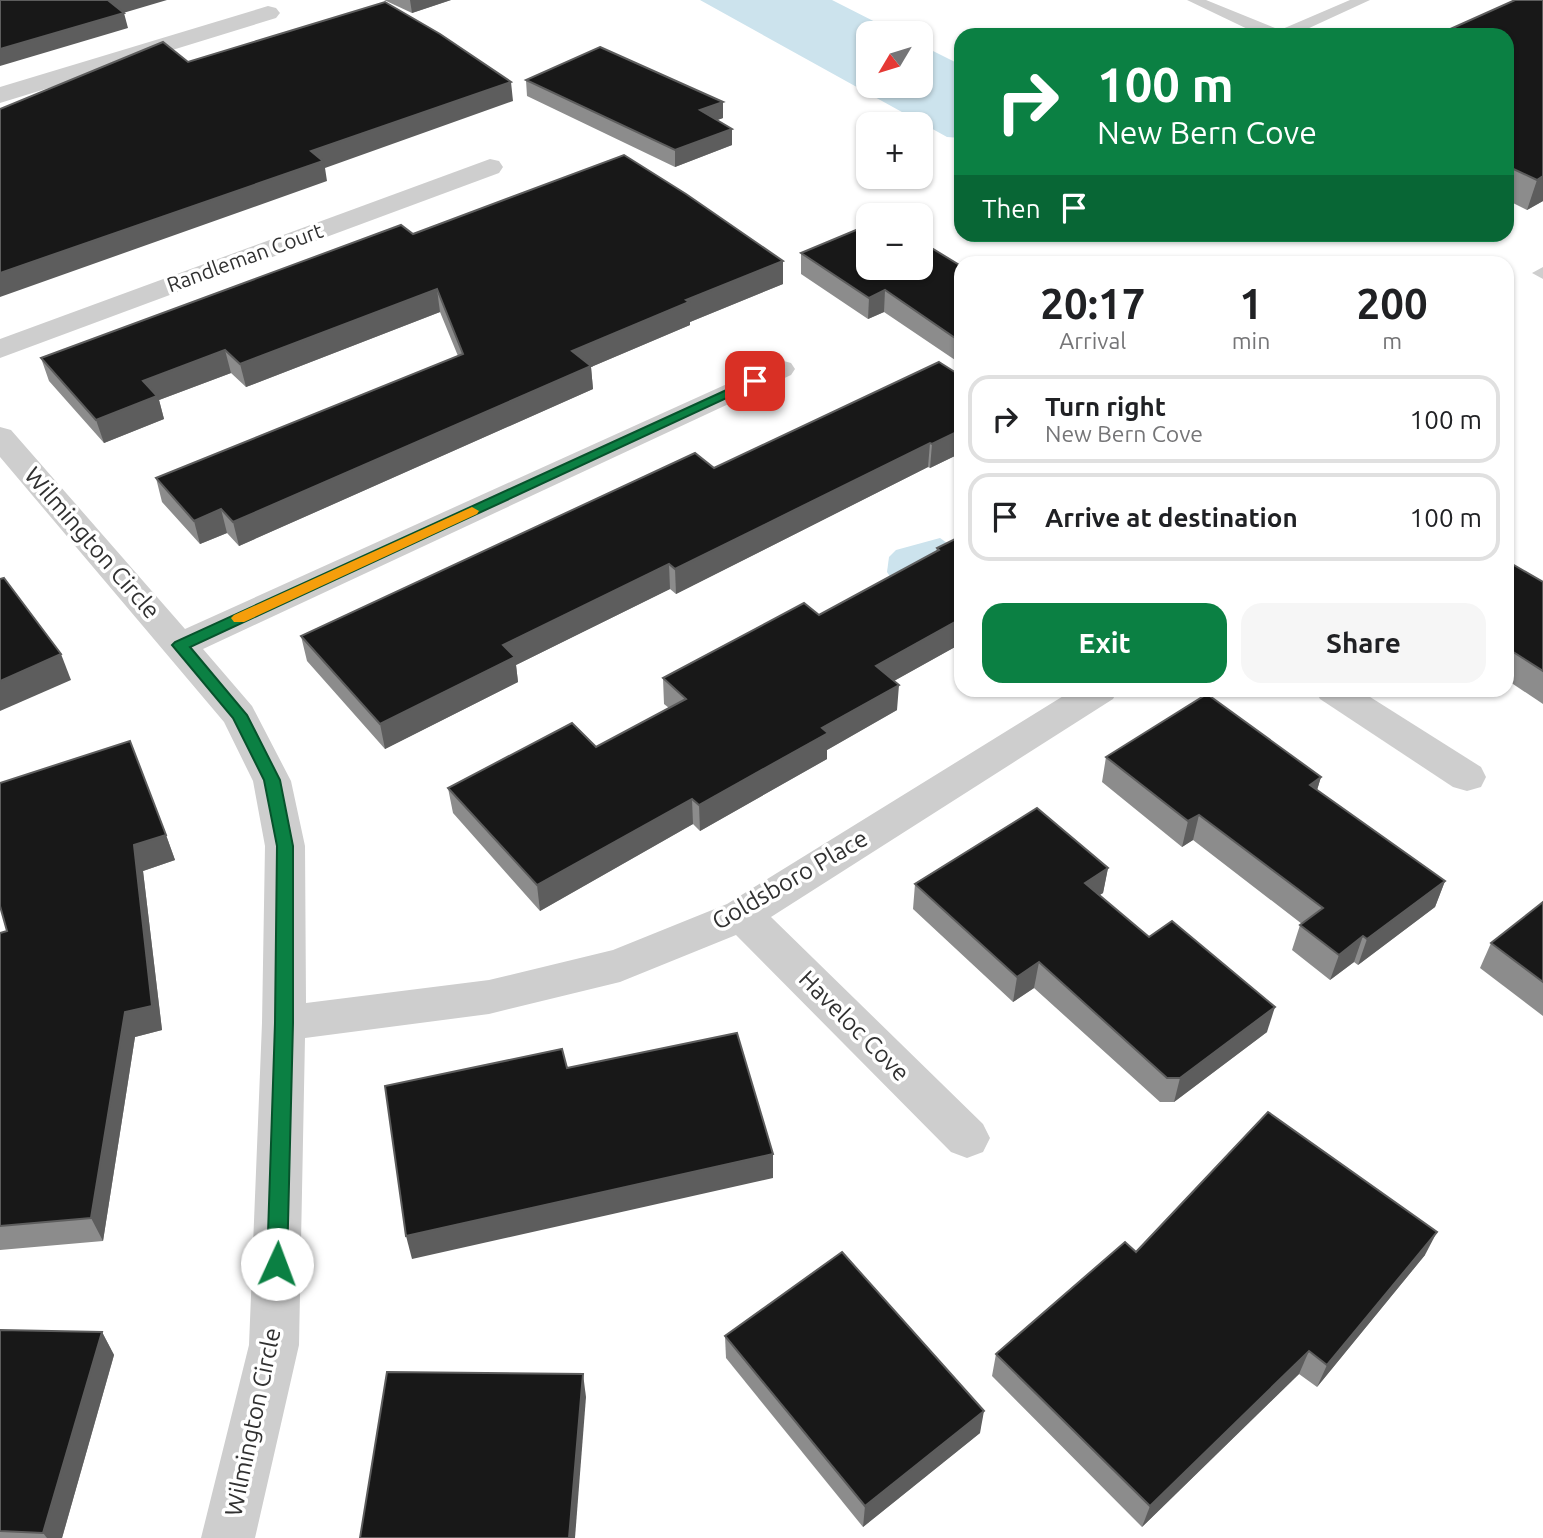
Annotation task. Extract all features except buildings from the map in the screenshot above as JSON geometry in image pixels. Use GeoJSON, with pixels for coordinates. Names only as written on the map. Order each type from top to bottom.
{"type":"FeatureCollection","features":[{"type":"Feature","properties":{"kind":"street"},"geometry":{"type":"LineString","coordinates":[[0,95],[268,13]]}},
{"type":"Feature","properties":{"kind":"street","name":"Randleman Court"},"geometry":{"type":"LineString","coordinates":[[0,349],[490,167]]}},
{"type":"Feature","properties":{"kind":"street"},"geometry":{"type":"LineString","coordinates":[[180,645],[780,369]]}},
{"type":"Feature","properties":{"kind":"street","name":"Wilmington Circle"},"geometry":{"type":"LineString","coordinates":[[0,437],[239,715],[272,780],[285,846],[284,1023],[275,1345],[228,1538]]}},
{"type":"Feature","properties":{"kind":"street","name":"Goldsboro Place"},"geometry":{"type":"LineString","coordinates":[[284,1023],[489,997],[620,965],[742,915],[1089,697]]}},
{"type":"Feature","properties":{"kind":"street"},"geometry":{"type":"LineString","coordinates":[[1344,697],[1468,777]]}},
{"type":"Feature","properties":{"kind":"street","name":"Haveloc Cove"},"geometry":{"type":"LineString","coordinates":[[742,915],[967,1139]]}},
{"type":"Feature","properties":{"kind":"lane"},"geometry":{"type":"LineString","coordinates":[[1194,0],[1256,28]]}},
{"type":"Feature","properties":{"kind":"lane"},"geometry":{"type":"LineString","coordinates":[[1295,28],[1363,0]]}},
{"type":"Feature","properties":{"kind":"water"},"geometry":{"type":"Polygon","coordinates":[[[700,0],[832,0],[873,21],[856,21],[856,87],[700,0]]]}},
{"type":"Feature","properties":{"kind":"water"},"geometry":{"type":"Polygon","coordinates":[[[933,51],[954,62],[954,138],[933,129],[933,112],[902,112],[877,98],[933,98],[933,51]]]}},
{"type":"Feature","properties":{"kind":"water"},"geometry":{"type":"Polygon","coordinates":[[[940,538],[954,548],[891,578],[887,572],[889,557],[896,550],[940,538]]]}},
{"type":"Feature","properties":{"kind":"slow traffic"},"geometry":{"type":"LineString","coordinates":[[239,618],[472,511]]}},
{"type":"Feature","properties":{"kind":"route"},"geometry":{"type":"LineString","coordinates":[[277,1264],[284,1023],[285,846],[272,780],[239,715],[180,645],[755,381]]}}]}
